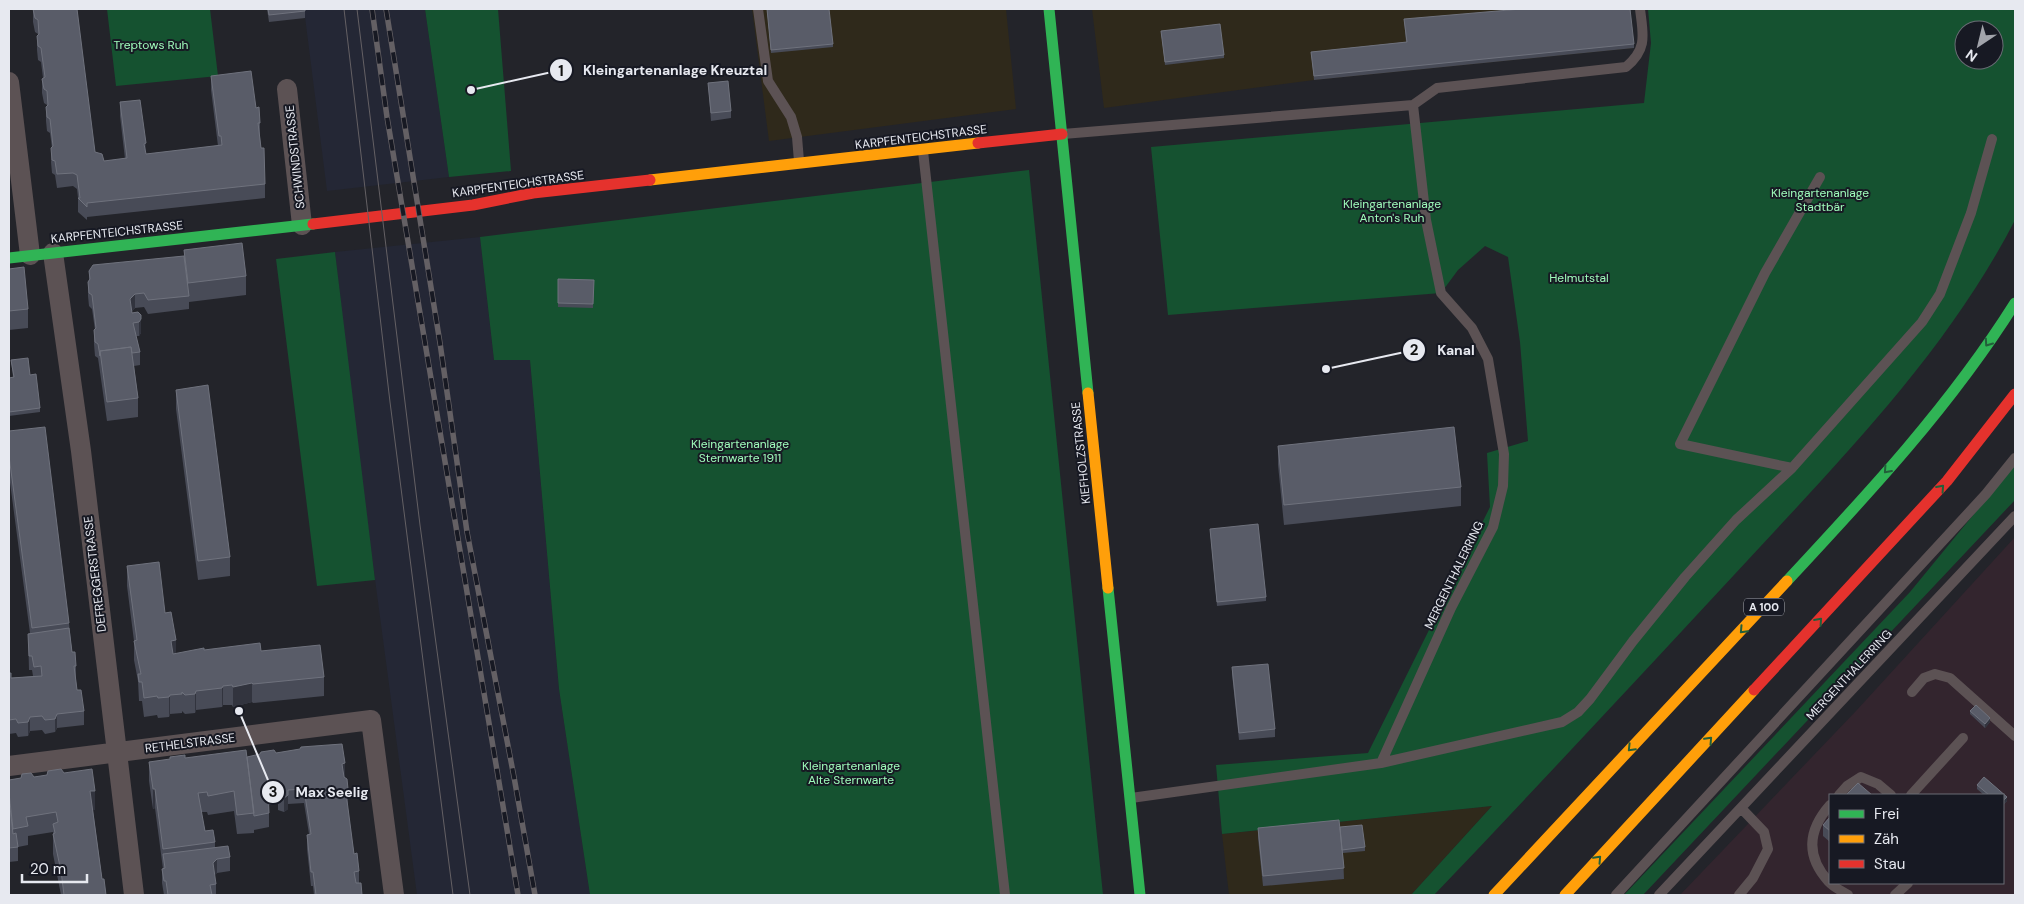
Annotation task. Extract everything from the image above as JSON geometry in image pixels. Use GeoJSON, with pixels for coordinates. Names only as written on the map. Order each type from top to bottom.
{"type":"FeatureCollection","features":[{"type":"Feature","properties":{"kind":"main road","name":"KIEFHOLZSTRASSE"},"geometry":{"type":"LineString","coordinates":[[1049,9],[1140,895]]}},
{"type":"Feature","properties":{"kind":"main road","name":"KARPFENTEICHSTRASSE"},"geometry":{"type":"LineString","coordinates":[[9,258],[457,207],[533,193],[799,165],[1062,134]]}},
{"type":"Feature","properties":{"kind":"main road","name":"A 100"},"geometry":{"type":"LineString","coordinates":[[1494,895],[1743,630],[1910,444],[1962,380],[2015,303]]}},
{"type":"Feature","properties":{"kind":"main road"},"geometry":{"type":"LineString","coordinates":[[1565,895],[1947,481],[2015,394]]}},
{"type":"Feature","properties":{"kind":"street"},"geometry":{"type":"LineString","coordinates":[[9,82],[30,255]]}},
{"type":"Feature","properties":{"kind":"street","name":"SCHWINDSTRASSE"},"geometry":{"type":"LineString","coordinates":[[287,89],[302,225]]}},
{"type":"Feature","properties":{"kind":"street","name":"DEFREGGERSTRASSE"},"geometry":{"type":"LineString","coordinates":[[53,253],[81,451],[134,895]]}},
{"type":"Feature","properties":{"kind":"street","name":"RETHELSTRASSE"},"geometry":{"type":"LineString","coordinates":[[9,766],[370,720],[394,895]]}},
{"type":"Feature","properties":{"kind":"lane"},"geometry":{"type":"LineString","coordinates":[[758,9],[768,80],[791,117],[797,137],[799,165]]}},
{"type":"Feature","properties":{"kind":"lane"},"geometry":{"type":"LineString","coordinates":[[1062,134],[1413,105],[1437,88],[1626,67],[1637,58],[1643,43],[1640,9]]}},
{"type":"Feature","properties":{"kind":"lane","name":"MERGENTHALERRING"},"geometry":{"type":"LineString","coordinates":[[1381,763],[1451,608],[1493,527],[1503,486],[1504,454],[1488,359],[1472,328],[1441,293],[1426,220],[1413,105]]}},
{"type":"Feature","properties":{"kind":"lane"},"geometry":{"type":"LineString","coordinates":[[1130,798],[1381,763],[1562,722],[1578,712],[1685,577],[1736,520],[1792,468],[1922,322],[1940,294],[1971,213],[1992,139]]}},
{"type":"Feature","properties":{"kind":"lane"},"geometry":{"type":"LineString","coordinates":[[923,151],[1005,895]]}},
{"type":"Feature","properties":{"kind":"lane"},"geometry":{"type":"LineString","coordinates":[[1792,468],[1680,444],[1765,273],[1820,177]]}},
{"type":"Feature","properties":{"kind":"lane"},"geometry":{"type":"LineString","coordinates":[[1616,895],[1986,494],[2015,458]]}},
{"type":"Feature","properties":{"kind":"lane","name":"MERGENTHALERRING"},"geometry":{"type":"LineString","coordinates":[[1659,895],[2015,516]]}},
{"type":"Feature","properties":{"kind":"lane"},"geometry":{"type":"LineString","coordinates":[[1912,692],[1924,678],[1934,674],[1950,678],[2015,736]]}},
{"type":"Feature","properties":{"kind":"lane"},"geometry":{"type":"LineString","coordinates":[[1912,794],[1963,738]]}},
{"type":"Feature","properties":{"kind":"lane"},"geometry":{"type":"LineString","coordinates":[[1840,794],[1847,786],[1860,777],[1878,784],[1890,794]]}},
{"type":"Feature","properties":{"kind":"lane"},"geometry":{"type":"LineString","coordinates":[[1829,806],[1821,815],[1812,837],[1813,858],[1829,882]]}},
{"type":"Feature","properties":{"kind":"lane"},"geometry":{"type":"LineString","coordinates":[[1739,895],[1752,878],[1768,849],[1764,832],[1741,808]]}},
{"type":"Feature","properties":{"kind":"lane"},"geometry":{"type":"LineString","coordinates":[[1832,884],[1848,895]]}},
{"type":"Feature","properties":{"kind":"lane"},"geometry":{"type":"LineString","coordinates":[[1895,895],[1907,884]]}},
{"type":"Feature","properties":{"kind":"shaded area"},"geometry":{"type":"Polygon","coordinates":[[[304,9],[425,9],[449,177],[327,191],[304,9]]]}},
{"type":"Feature","properties":{"kind":"shaded area"},"geometry":{"type":"Polygon","coordinates":[[[752,9],[1006,9],[1016,109],[769,141],[752,9]]]}},
{"type":"Feature","properties":{"kind":"shaded area"},"geometry":{"type":"Polygon","coordinates":[[[1092,9],[1630,9],[1634,48],[1314,80],[1104,108],[1092,9]]]}},
{"type":"Feature","properties":{"kind":"shaded area"},"geometry":{"type":"Polygon","coordinates":[[[480,237],[494,360],[530,360],[559,689],[590,895],[417,895],[357,444],[335,252],[480,237]]]}},
{"type":"Feature","properties":{"kind":"shaded area"},"geometry":{"type":"Polygon","coordinates":[[[2015,537],[2015,895],[1680,895],[1856,711],[2015,537]]]}},
{"type":"Feature","properties":{"kind":"shaded area"},"geometry":{"type":"Polygon","coordinates":[[[1492,806],[1411,895],[1229,895],[1222,834],[1492,806]]]}},
{"type":"Feature","properties":{"kind":"green space","name":"Treptows Ruh"},"geometry":{"type":"Polygon","coordinates":[[[107,9],[210,9],[218,76],[116,86],[107,9]]]}},
{"type":"Feature","properties":{"kind":"green space"},"geometry":{"type":"Polygon","coordinates":[[[425,9],[498,9],[511,171],[449,177],[425,9]]]}},
{"type":"Feature","properties":{"kind":"green space","name":"Kleingartenanlage Stadtbär"},"geometry":{"type":"Polygon","coordinates":[[[1648,9],[2015,9],[2015,220],[1988,268],[1959,313],[1893,400],[1784,521],[1434,895],[1411,895],[1492,806],[1222,834],[1216,765],[1368,753],[1490,507],[1487,453],[1528,441],[1520,342],[1508,257],[1485,246],[1458,270],[1441,293],[1168,315],[1151,147],[1644,103],[1651,43],[1648,9]]]}},
{"type":"Feature","properties":{"kind":"green space"},"geometry":{"type":"Polygon","coordinates":[[[1029,170],[1103,895],[590,895],[559,689],[530,360],[494,360],[480,237],[1029,170]]]}},
{"type":"Feature","properties":{"kind":"green space"},"geometry":{"type":"Polygon","coordinates":[[[335,252],[375,580],[317,586],[276,259],[335,252]]]}},
{"type":"Feature","properties":{"kind":"green space"},"geometry":{"type":"Polygon","coordinates":[[[2015,464],[2015,500],[1643,895],[1624,895],[1910,592],[2015,464]]]}},
{"type":"Feature","properties":{"kind":"building"},"geometry":{"type":"Polygon","coordinates":[[[33,9],[77,9],[95,152],[102,154],[104,161],[127,158],[120,102],[140,100],[146,154],[222,145],[221,136],[219,136],[211,76],[251,71],[256,108],[259,107],[260,123],[258,123],[261,148],[264,148],[265,184],[87,203],[87,207],[78,198],[80,198],[77,175],[73,173],[57,174],[55,161],[52,160],[51,148],[53,146],[50,119],[47,117],[46,107],[48,105],[47,91],[44,89],[42,79],[45,77],[41,48],[38,46],[38,20],[35,18],[33,9]]]}},
{"type":"Feature","properties":{"kind":"building"},"geometry":{"type":"Polygon","coordinates":[[[268,9],[305,9],[305,11],[269,15],[268,9]]]}},
{"type":"Feature","properties":{"kind":"building"},"geometry":{"type":"Polygon","coordinates":[[[767,9],[829,9],[833,44],[771,50],[767,9]]]}},
{"type":"Feature","properties":{"kind":"building"},"geometry":{"type":"Polygon","coordinates":[[[1521,9],[1630,9],[1634,44],[1314,76],[1311,52],[1407,42],[1404,19],[1521,9]]]}},
{"type":"Feature","properties":{"kind":"building"},"geometry":{"type":"Polygon","coordinates":[[[1220,24],[1224,55],[1165,62],[1161,31],[1220,24]]]}},
{"type":"Feature","properties":{"kind":"building"},"geometry":{"type":"Polygon","coordinates":[[[728,81],[731,111],[711,113],[708,83],[728,81]]]}},
{"type":"Feature","properties":{"kind":"building"},"geometry":{"type":"Polygon","coordinates":[[[242,243],[246,276],[188,283],[184,250],[242,243]]]}},
{"type":"Feature","properties":{"kind":"building"},"geometry":{"type":"Polygon","coordinates":[[[184,256],[189,296],[148,300],[144,293],[135,294],[130,299],[132,313],[138,312],[141,315],[139,322],[133,323],[140,352],[132,353],[131,347],[100,351],[100,356],[98,344],[95,342],[94,330],[96,328],[92,295],[89,293],[88,282],[90,279],[89,271],[93,265],[184,256]]]}},
{"type":"Feature","properties":{"kind":"building"},"geometry":{"type":"Polygon","coordinates":[[[24,267],[28,309],[9,311],[9,269],[24,267]]]}},
{"type":"Feature","properties":{"kind":"building"},"geometry":{"type":"Polygon","coordinates":[[[558,279],[594,280],[593,304],[558,303],[558,279]]]}},
{"type":"Feature","properties":{"kind":"building"},"geometry":{"type":"Polygon","coordinates":[[[131,347],[138,398],[107,402],[100,351],[131,347]]]}},
{"type":"Feature","properties":{"kind":"building"},"geometry":{"type":"Polygon","coordinates":[[[28,358],[30,375],[36,374],[40,408],[9,412],[9,378],[14,377],[11,360],[28,358]]]}},
{"type":"Feature","properties":{"kind":"building"},"geometry":{"type":"Polygon","coordinates":[[[208,385],[230,557],[198,561],[176,390],[208,385]]]}},
{"type":"Feature","properties":{"kind":"building"},"geometry":{"type":"Polygon","coordinates":[[[45,427],[69,623],[32,628],[9,456],[9,431],[45,427]]]}},
{"type":"Feature","properties":{"kind":"building"},"geometry":{"type":"Polygon","coordinates":[[[1454,427],[1461,487],[1284,505],[1278,446],[1454,427]]]}},
{"type":"Feature","properties":{"kind":"building"},"geometry":{"type":"Polygon","coordinates":[[[1258,524],[1266,597],[1217,602],[1210,529],[1258,524]]]}},
{"type":"Feature","properties":{"kind":"building"},"geometry":{"type":"Polygon","coordinates":[[[159,562],[165,613],[171,612],[176,640],[171,641],[173,654],[204,648],[204,650],[260,643],[261,651],[320,645],[324,677],[252,683],[233,687],[232,685],[223,686],[222,688],[196,691],[195,694],[185,695],[182,692],[182,694],[170,695],[169,697],[144,698],[142,682],[139,682],[138,674],[141,674],[134,641],[137,640],[127,566],[159,562]]]}},
{"type":"Feature","properties":{"kind":"building"},"geometry":{"type":"Polygon","coordinates":[[[69,628],[72,652],[75,652],[76,666],[74,666],[77,690],[81,690],[84,711],[57,714],[55,719],[45,720],[42,716],[30,717],[28,722],[18,723],[16,719],[9,720],[9,673],[11,673],[11,678],[42,676],[41,666],[34,667],[32,656],[29,656],[28,634],[69,628]]]}},
{"type":"Feature","properties":{"kind":"building"},"geometry":{"type":"Polygon","coordinates":[[[1268,664],[1275,729],[1239,733],[1232,667],[1268,664]]]}},
{"type":"Feature","properties":{"kind":"building"},"geometry":{"type":"Polygon","coordinates":[[[1976,705],[1990,718],[1985,724],[1970,711],[1976,705]]]}},
{"type":"Feature","properties":{"kind":"building"},"geometry":{"type":"Polygon","coordinates":[[[342,744],[345,763],[342,764],[344,777],[347,779],[348,789],[346,793],[354,854],[357,853],[359,871],[354,872],[356,883],[361,883],[362,895],[316,895],[313,872],[311,872],[307,835],[311,834],[304,789],[288,790],[288,795],[284,798],[278,796],[279,790],[268,791],[269,813],[254,816],[247,757],[274,750],[276,753],[300,749],[301,747],[342,744]]]}},
{"type":"Feature","properties":{"kind":"building"},"geometry":{"type":"Polygon","coordinates":[[[246,750],[254,813],[237,815],[234,791],[208,796],[207,792],[198,793],[205,831],[213,830],[215,842],[163,849],[155,789],[153,789],[149,762],[185,755],[185,758],[246,750]]]}},
{"type":"Feature","properties":{"kind":"building"},"geometry":{"type":"Polygon","coordinates":[[[61,769],[64,773],[92,769],[95,791],[90,791],[102,879],[104,879],[106,895],[64,895],[53,834],[55,833],[53,824],[58,822],[56,812],[26,817],[28,826],[13,829],[9,780],[21,778],[22,774],[31,773],[34,777],[47,775],[48,771],[61,769]]]}},
{"type":"Feature","properties":{"kind":"building"},"geometry":{"type":"Polygon","coordinates":[[[1984,777],[2004,794],[1988,794],[1977,785],[1984,777]]]}},
{"type":"Feature","properties":{"kind":"building"},"geometry":{"type":"Polygon","coordinates":[[[1858,783],[1871,794],[1847,794],[1858,783]]]}},
{"type":"Feature","properties":{"kind":"building"},"geometry":{"type":"Polygon","coordinates":[[[9,798],[13,834],[16,833],[18,847],[9,848],[9,798]]]}},
{"type":"Feature","properties":{"kind":"building"},"geometry":{"type":"Polygon","coordinates":[[[1829,818],[1829,830],[1823,825],[1829,818]]]}},
{"type":"Feature","properties":{"kind":"building"},"geometry":{"type":"Polygon","coordinates":[[[1339,820],[1344,868],[1263,876],[1258,828],[1339,820]]]}},
{"type":"Feature","properties":{"kind":"building"},"geometry":{"type":"Polygon","coordinates":[[[1362,825],[1365,847],[1342,850],[1340,827],[1362,825]]]}},
{"type":"Feature","properties":{"kind":"building"},"geometry":{"type":"Polygon","coordinates":[[[228,846],[230,857],[217,859],[213,863],[216,884],[210,885],[212,895],[168,895],[162,869],[165,868],[163,854],[228,846]]]}},
{"type":"Feature","properties":{"kind":"tram line"},"geometry":{"type":"LineString","coordinates":[[344,9],[390,402],[453,895]]}},
{"type":"Feature","properties":{"kind":"tram line"},"geometry":{"type":"LineString","coordinates":[[357,9],[420,525],[470,895]]}},
{"type":"Feature","properties":{"kind":"railway"},"geometry":{"type":"LineString","coordinates":[[372,9],[387,117],[518,895]]}},
{"type":"Feature","properties":{"kind":"railway"},"geometry":{"type":"LineString","coordinates":[[386,9],[440,343],[467,532],[535,895]]}},
{"type":"Feature","properties":{"kind":"traffic: fast"},"geometry":{"type":"LineString","coordinates":[[1049,9],[1088,393]]}},
{"type":"Feature","properties":{"kind":"traffic: fast"},"geometry":{"type":"LineString","coordinates":[[9,258],[313,224]]}},
{"type":"Feature","properties":{"kind":"traffic: fast"},"geometry":{"type":"LineString","coordinates":[[1787,581],[1848,515],[1936,413],[1990,341],[2015,303]]}},
{"type":"Feature","properties":{"kind":"traffic: fast"},"geometry":{"type":"LineString","coordinates":[[1108,588],[1140,895]]}},
{"type":"Feature","properties":{"kind":"traffic: slow"},"geometry":{"type":"LineString","coordinates":[[650,180],[978,143]]}},
{"type":"Feature","properties":{"kind":"traffic: slow"},"geometry":{"type":"LineString","coordinates":[[1088,393],[1108,588]]}},
{"type":"Feature","properties":{"kind":"traffic: slow"},"geometry":{"type":"LineString","coordinates":[[1494,895],[1787,581]]}},
{"type":"Feature","properties":{"kind":"traffic: slow"},"geometry":{"type":"LineString","coordinates":[[1565,895],[1754,690]]}},
{"type":"Feature","properties":{"kind":"traffic: jam"},"geometry":{"type":"LineString","coordinates":[[978,143],[1062,134]]}},
{"type":"Feature","properties":{"kind":"traffic: jam"},"geometry":{"type":"LineString","coordinates":[[313,224],[473,205],[533,193],[650,180]]}},
{"type":"Feature","properties":{"kind":"traffic: jam"},"geometry":{"type":"LineString","coordinates":[[1754,690],[1947,481],[2015,394]]}},
{"type":"Feature","properties":{"kind":"place","name":"Kleingartenanlage Kreuztal"},"geometry":{"type":"Point","coordinates":[471,90]}},
{"type":"Feature","properties":{"kind":"place","name":"Kanal"},"geometry":{"type":"Point","coordinates":[1326,369]}},
{"type":"Feature","properties":{"kind":"place","name":"Max Seelig"},"geometry":{"type":"Point","coordinates":[239,711]}},
{"type":"Feature","properties":{"kind":"park label","name":"Kleingartenanlage Anton's Ruh"},"geometry":{"type":"Point","coordinates":[1392,211]}},
{"type":"Feature","properties":{"kind":"park label","name":"Helmutstal"},"geometry":{"type":"Point","coordinates":[1579,278]}},
{"type":"Feature","properties":{"kind":"park label","name":"Kleingartenanlage Sternwarte 1911"},"geometry":{"type":"Point","coordinates":[740,451]}},
{"type":"Feature","properties":{"kind":"park label","name":"Kleingartenanlage Alte Sternwarte"},"geometry":{"type":"Point","coordinates":[851,773]}}]}
